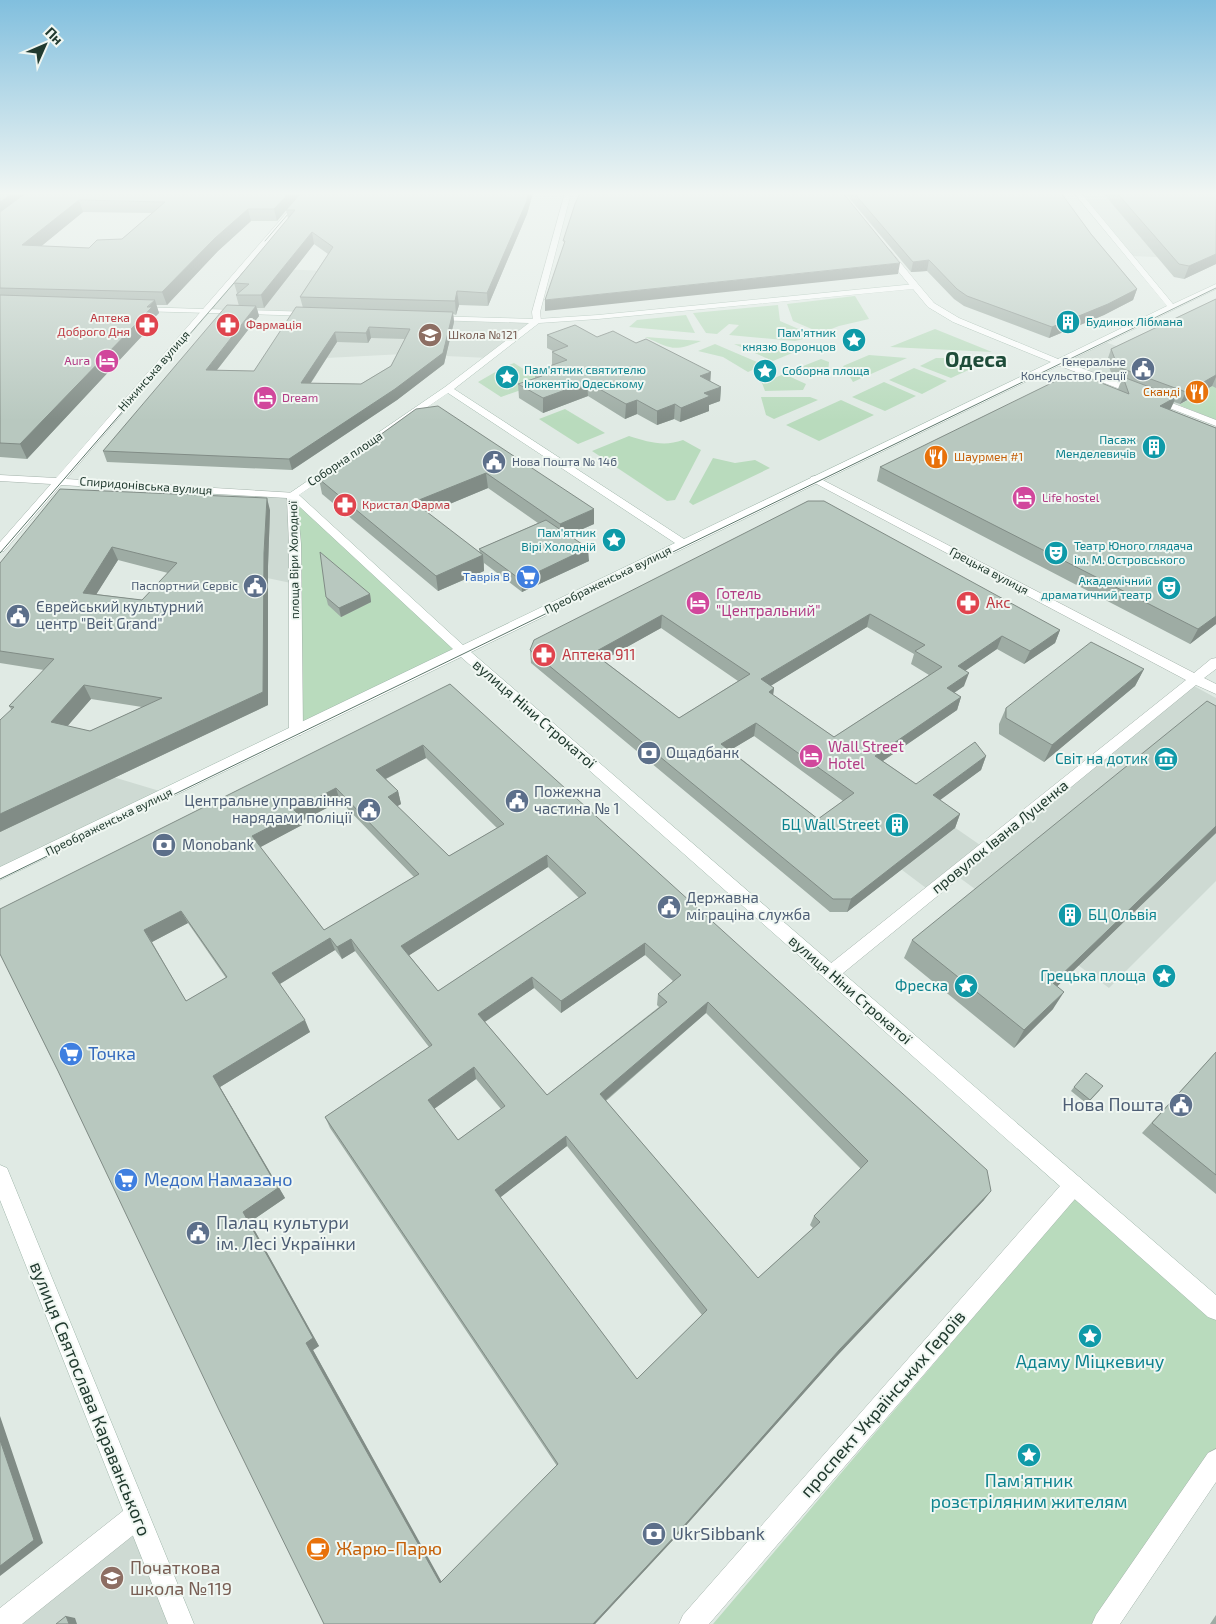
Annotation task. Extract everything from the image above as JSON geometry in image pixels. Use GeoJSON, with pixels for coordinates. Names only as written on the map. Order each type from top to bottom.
{"type":"FeatureCollection","features":[{"type":"Feature","properties":{"kind":"street","name":"Ніжинська вулиця"},"geometry":{"type":"LineString","coordinates":[[0,549],[242,269]]}},
{"type":"Feature","properties":{"kind":"street"},"geometry":{"type":"LineString","coordinates":[[420,318],[537,321],[536,312],[548,269]]}},
{"type":"Feature","properties":{"kind":"street"},"geometry":{"type":"LineString","coordinates":[[901,269],[931,305],[956,320],[1216,423]]}},
{"type":"Feature","properties":{"kind":"street"},"geometry":{"type":"LineString","coordinates":[[1140,269],[1172,307]]}},
{"type":"Feature","properties":{"kind":"street","name":"Соборна площа"},"geometry":{"type":"LineString","coordinates":[[292,495],[448,389],[537,321],[598,317],[915,286]]}},
{"type":"Feature","properties":{"kind":"street","name":"Преображенська вулиця"},"geometry":{"type":"LineString","coordinates":[[1,873],[1216,286]]}},
{"type":"Feature","properties":{"kind":"street"},"geometry":{"type":"LineString","coordinates":[[129,308],[319,314]]}},
{"type":"Feature","properties":{"kind":"street","name":"Соборна площа"},"geometry":{"type":"LineString","coordinates":[[509,343],[541,332],[598,317]]}},
{"type":"Feature","properties":{"kind":"street"},"geometry":{"type":"LineString","coordinates":[[482,320],[507,329],[512,335],[509,343]]}},
{"type":"Feature","properties":{"kind":"street"},"geometry":{"type":"LineString","coordinates":[[448,389],[683,543]]}},
{"type":"Feature","properties":{"kind":"street","name":"Спиридонівська вулиця"},"geometry":{"type":"LineString","coordinates":[[0,478],[292,495]]}},
{"type":"Feature","properties":{"kind":"street","name":"Грецька вулиця"},"geometry":{"type":"LineString","coordinates":[[815,479],[1216,690]]}},
{"type":"Feature","properties":{"kind":"street","name":"площа Віри Холодної"},"geometry":{"type":"LineString","coordinates":[[292,495],[462,651]]}},
{"type":"Feature","properties":{"kind":"street","name":"площа Віри Холодної"},"geometry":{"type":"LineString","coordinates":[[292,495],[296,544],[296,732]]}},
{"type":"Feature","properties":{"kind":"street","name":"вулиця Ніни Строкатої"},"geometry":{"type":"LineString","coordinates":[[462,651],[1216,1310]]}},
{"type":"Feature","properties":{"kind":"street","name":"провулок Івана Луценка"},"geometry":{"type":"LineString","coordinates":[[831,973],[1216,662]]}},
{"type":"Feature","properties":{"kind":"street","name":"вулиця Святослава Караванського"},"geometry":{"type":"LineString","coordinates":[[0,1175],[181,1624]]}},
{"type":"Feature","properties":{"kind":"street","name":"проспект Українських Героїв"},"geometry":{"type":"LineString","coordinates":[[692,1624],[1074,1185]]}},
{"type":"Feature","properties":{"kind":"street"},"geometry":{"type":"LineString","coordinates":[[1105,1624],[1216,1461]]}},
{"type":"Feature","properties":{"kind":"street"},"geometry":{"type":"LineString","coordinates":[[2,1624],[137,1516]]}},
{"type":"Feature","properties":{"kind":"shaded area"},"geometry":{"type":"Polygon","coordinates":[[[243,269],[267,269],[330,271],[353,315],[207,311],[243,269]]]}},
{"type":"Feature","properties":{"kind":"shaded area","name":"Школа №121"},"geometry":{"type":"Polygon","coordinates":[[[353,316],[535,322],[488,358],[404,354],[326,358],[353,316]]]}},
{"type":"Feature","properties":{"kind":"shaded area"},"geometry":{"type":"Polygon","coordinates":[[[1105,342],[1173,366],[1216,384],[1179,405],[1064,362],[1105,342]]]}},
{"type":"Feature","properties":{"kind":"shaded area"},"geometry":{"type":"Polygon","coordinates":[[[180,489],[291,496],[291,583],[215,567],[155,527],[180,489]]]}},
{"type":"Feature","properties":{"kind":"shaded area"},"geometry":{"type":"Polygon","coordinates":[[[1194,686],[1216,698],[1216,881],[1109,988],[960,878],[1194,686]]]}},
{"type":"Feature","properties":{"kind":"shaded area"},"geometry":{"type":"Polygon","coordinates":[[[0,749],[113,777],[163,792],[0,868],[0,749]]]}},
{"type":"Feature","properties":{"kind":"shaded area","name":"БЦ Wall Street"},"geometry":{"type":"Polygon","coordinates":[[[886,780],[983,847],[930,891],[833,818],[886,780]]]}},
{"type":"Feature","properties":{"kind":"shaded area","name":"Початкова школа №119"},"geometry":{"type":"Polygon","coordinates":[[[132,1531],[169,1624],[17,1624],[132,1531]]]}},
{"type":"Feature","properties":{"kind":"green space"},"geometry":{"type":"Polygon","coordinates":[[[855,296],[869,319],[839,326],[821,333],[793,321],[787,304],[855,296]]]}},
{"type":"Feature","properties":{"kind":"green space"},"geometry":{"type":"Polygon","coordinates":[[[778,305],[780,321],[815,336],[795,341],[729,335],[739,325],[729,324],[717,334],[706,333],[693,313],[778,305]]]}},
{"type":"Feature","properties":{"kind":"green space"},"geometry":{"type":"Polygon","coordinates":[[[686,315],[695,333],[629,327],[637,320],[686,315]]]}},
{"type":"Feature","properties":{"kind":"green space"},"geometry":{"type":"Polygon","coordinates":[[[935,329],[992,352],[890,347],[935,329]]]}},
{"type":"Feature","properties":{"kind":"green space"},"geometry":{"type":"Polygon","coordinates":[[[645,337],[701,341],[684,347],[673,348],[645,337]]]}},
{"type":"Feature","properties":{"kind":"green space"},"geometry":{"type":"Polygon","coordinates":[[[715,344],[764,365],[748,372],[723,357],[698,351],[715,344]]]}},
{"type":"Feature","properties":{"kind":"green space"},"geometry":{"type":"Polygon","coordinates":[[[734,344],[802,349],[773,361],[734,344]]]}},
{"type":"Feature","properties":{"kind":"green space"},"geometry":{"type":"Polygon","coordinates":[[[869,355],[907,358],[853,382],[843,366],[869,355]]]}},
{"type":"Feature","properties":{"kind":"green space"},"geometry":{"type":"Polygon","coordinates":[[[936,358],[953,358],[975,367],[951,378],[920,366],[936,358]]]}},
{"type":"Feature","properties":{"kind":"green space"},"geometry":{"type":"Polygon","coordinates":[[[821,359],[829,362],[828,374],[810,377],[793,370],[821,359]]]}},
{"type":"Feature","properties":{"kind":"green space"},"geometry":{"type":"Polygon","coordinates":[[[514,363],[544,382],[501,397],[478,382],[504,367],[514,363]]]}},
{"type":"Feature","properties":{"kind":"green space"},"geometry":{"type":"Polygon","coordinates":[[[914,368],[947,381],[922,394],[889,380],[914,368]]]}},
{"type":"Feature","properties":{"kind":"green space"},"geometry":{"type":"Polygon","coordinates":[[[784,374],[806,384],[803,390],[765,391],[762,383],[784,374]]]}},
{"type":"Feature","properties":{"kind":"green space"},"geometry":{"type":"Polygon","coordinates":[[[884,382],[916,396],[885,411],[852,397],[884,382]]]}},
{"type":"Feature","properties":{"kind":"green space"},"geometry":{"type":"Polygon","coordinates":[[[1216,384],[1216,420],[1179,405],[1212,386],[1216,384]]]}},
{"type":"Feature","properties":{"kind":"green space"},"geometry":{"type":"Polygon","coordinates":[[[761,397],[810,397],[818,400],[774,419],[766,415],[761,397]]]}},
{"type":"Feature","properties":{"kind":"green space"},"geometry":{"type":"Polygon","coordinates":[[[841,400],[874,415],[819,441],[786,425],[841,400]]]}},
{"type":"Feature","properties":{"kind":"green space"},"geometry":{"type":"Polygon","coordinates":[[[565,409],[605,433],[578,444],[539,419],[565,409]]]}},
{"type":"Feature","properties":{"kind":"green space"},"geometry":{"type":"Polygon","coordinates":[[[629,436],[649,442],[669,443],[683,440],[701,450],[675,500],[667,501],[592,451],[629,436]]]}},
{"type":"Feature","properties":{"kind":"green space"},"geometry":{"type":"Polygon","coordinates":[[[713,458],[735,463],[755,460],[770,468],[693,505],[689,502],[713,458]]]}},
{"type":"Feature","properties":{"kind":"green space"},"geometry":{"type":"Polygon","coordinates":[[[292,495],[462,651],[296,732],[292,495]]]}},
{"type":"Feature","properties":{"kind":"green space"},"geometry":{"type":"Polygon","coordinates":[[[1077,1195],[1216,1316],[1216,1454],[1101,1624],[713,1624],[1077,1195]]]}},
{"type":"Feature","properties":{"kind":"building"},"geometry":{"type":"Polygon","coordinates":[[[0,269],[185,269],[162,292],[0,288],[0,269]]]}},
{"type":"Feature","properties":{"kind":"building"},"geometry":{"type":"Polygon","coordinates":[[[246,269],[282,269],[261,295],[236,295],[249,284],[234,283],[246,269]]]}},
{"type":"Feature","properties":{"kind":"building"},"geometry":{"type":"Polygon","coordinates":[[[319,269],[497,269],[487,293],[457,291],[455,301],[300,297],[319,269]]]}},
{"type":"Feature","properties":{"kind":"building"},"geometry":{"type":"Polygon","coordinates":[[[556,269],[844,269],[545,300],[556,269]]]}},
{"type":"Feature","properties":{"kind":"building"},"geometry":{"type":"Polygon","coordinates":[[[937,269],[1120,269],[1137,289],[1108,304],[1052,327],[967,296],[957,289],[937,269]]]}},
{"type":"Feature","properties":{"kind":"building"},"geometry":{"type":"Polygon","coordinates":[[[0,295],[155,300],[147,307],[152,307],[20,444],[0,443],[0,295]]]}},
{"type":"Feature","properties":{"kind":"building"},"geometry":{"type":"Polygon","coordinates":[[[1216,299],[1216,375],[1186,392],[1118,367],[1111,349],[1216,299]]]}},
{"type":"Feature","properties":{"kind":"building"},"geometry":{"type":"Polygon","coordinates":[[[227,305],[256,306],[206,370],[254,371],[296,307],[453,312],[443,353],[395,389],[289,459],[103,451],[227,305]],[[369,327],[366,333],[335,332],[301,383],[361,384],[391,366],[410,329],[369,327]]]}},
{"type":"Feature","properties":{"kind":"building"},"geometry":{"type":"Polygon","coordinates":[[[575,325],[597,337],[613,331],[636,343],[646,339],[711,372],[700,376],[721,387],[704,393],[710,396],[681,408],[675,404],[657,411],[637,400],[626,404],[587,382],[543,398],[518,384],[542,376],[535,371],[567,360],[552,352],[568,346],[547,335],[575,325]]]}},
{"type":"Feature","properties":{"kind":"building"},"geometry":{"type":"Polygon","coordinates":[[[1074,372],[1129,394],[1123,377],[1176,397],[1160,406],[1216,428],[1216,616],[1198,629],[880,467],[1074,372]]]}},
{"type":"Feature","properties":{"kind":"building"},"geometry":{"type":"Polygon","coordinates":[[[438,406],[594,509],[560,524],[486,473],[414,502],[483,555],[436,576],[319,479],[416,409],[438,406]]]}},
{"type":"Feature","properties":{"kind":"building"},"geometry":{"type":"Polygon","coordinates":[[[60,489],[267,498],[264,553],[263,692],[0,814],[0,720],[14,707],[9,706],[54,659],[0,651],[0,563],[60,489]],[[112,547],[83,593],[142,600],[177,563],[112,547]],[[84,685],[51,722],[90,731],[162,698],[84,685]]]}},
{"type":"Feature","properties":{"kind":"building"},"geometry":{"type":"Polygon","coordinates":[[[808,501],[824,501],[1060,630],[1030,651],[1002,636],[958,666],[969,673],[947,688],[961,697],[875,756],[916,784],[975,742],[986,756],[933,795],[960,814],[851,899],[833,899],[530,650],[534,640],[808,501]],[[870,614],[761,679],[774,688],[769,692],[834,737],[942,667],[915,651],[925,645],[870,614]],[[662,615],[593,653],[679,718],[750,674],[662,615]],[[756,723],[721,744],[818,819],[854,793],[756,723]]]}},
{"type":"Feature","properties":{"kind":"building","name":"Таврія В"},"geometry":{"type":"Polygon","coordinates":[[[546,520],[588,548],[521,580],[479,549],[546,520]]]}},
{"type":"Feature","properties":{"kind":"building"},"geometry":{"type":"Polygon","coordinates":[[[320,552],[370,594],[339,608],[326,597],[320,552]]]}},
{"type":"Feature","properties":{"kind":"building"},"geometry":{"type":"Polygon","coordinates":[[[1091,642],[1144,669],[1052,745],[1006,718],[1006,708],[1091,642]]]}},
{"type":"Feature","properties":{"kind":"building"},"geometry":{"type":"Polygon","coordinates":[[[450,684],[987,1170],[991,1191],[840,1349],[674,1537],[593,1624],[324,1624],[0,954],[0,909],[450,684]],[[423,745],[376,770],[398,791],[388,797],[449,856],[504,824],[423,745]],[[336,788],[294,810],[297,813],[252,836],[324,930],[419,874],[336,788]],[[547,855],[401,946],[438,991],[586,893],[547,855]],[[181,911],[144,930],[186,1001],[227,977],[181,911]],[[330,938],[272,973],[305,1020],[213,1076],[278,1188],[243,1212],[313,1338],[306,1343],[440,1583],[558,1464],[325,1117],[432,1045],[351,939],[337,947],[330,938]],[[645,943],[561,1001],[532,977],[478,1014],[547,1095],[667,1002],[658,994],[681,975],[645,943]],[[708,1002],[600,1094],[758,1278],[820,1222],[814,1216],[868,1161],[708,1002]],[[474,1067],[428,1100],[458,1140],[505,1106],[474,1067]],[[566,1136],[495,1190],[637,1379],[707,1310],[566,1136]]]}},
{"type":"Feature","properties":{"kind":"building"},"geometry":{"type":"Polygon","coordinates":[[[1207,701],[1216,706],[1216,826],[1053,983],[1064,992],[1024,1030],[912,940],[1207,701]]]}},
{"type":"Feature","properties":{"kind":"building"},"geometry":{"type":"Polygon","coordinates":[[[1216,1052],[1216,1175],[1152,1123],[1216,1052]]]}},
{"type":"Feature","properties":{"kind":"building"},"geometry":{"type":"Polygon","coordinates":[[[1086,1073],[1103,1086],[1090,1100],[1074,1087],[1086,1073]]]}},
{"type":"Feature","properties":{"kind":"building"},"geometry":{"type":"Polygon","coordinates":[[[0,1440],[34,1540],[0,1566],[0,1440]]]}},
{"type":"Feature","properties":{"kind":"building"},"geometry":{"type":"Polygon","coordinates":[[[66,1616],[69,1624],[56,1624],[66,1616]]]}},
{"type":"Feature","properties":{"kind":"tram line"},"geometry":{"type":"LineString","coordinates":[[0,553],[246,269]]}},
{"type":"Feature","properties":{"kind":"tram line"},"geometry":{"type":"LineString","coordinates":[[0,879],[1216,288]]}},
{"type":"Feature","properties":{"kind":"place","name":"Будинок Лібмана"},"geometry":{"type":"Point","coordinates":[1068,322]}},
{"type":"Feature","properties":{"kind":"place","name":"Аптека Доброго Дня"},"geometry":{"type":"Point","coordinates":[147,325]}},
{"type":"Feature","properties":{"kind":"place","name":"Фармація"},"geometry":{"type":"Point","coordinates":[228,325]}},
{"type":"Feature","properties":{"kind":"place","name":"Школа №121"},"geometry":{"type":"Point","coordinates":[430,335]}},
{"type":"Feature","properties":{"kind":"place","name":"Пам'ятник князю Воронцов"},"geometry":{"type":"Point","coordinates":[854,340]}},
{"type":"Feature","properties":{"kind":"place","name":"Aura"},"geometry":{"type":"Point","coordinates":[107,361]}},
{"type":"Feature","properties":{"kind":"place","name":"Генеральне Консульство Греції"},"geometry":{"type":"Point","coordinates":[1143,369]}},
{"type":"Feature","properties":{"kind":"place","name":"Соборна площа"},"geometry":{"type":"Point","coordinates":[765,371]}},
{"type":"Feature","properties":{"kind":"place","name":"Пам'ятник святителю Інокентію Одеському"},"geometry":{"type":"Point","coordinates":[507,377]}},
{"type":"Feature","properties":{"kind":"place","name":"Сканді"},"geometry":{"type":"Point","coordinates":[1197,392]}},
{"type":"Feature","properties":{"kind":"place","name":"Dream"},"geometry":{"type":"Point","coordinates":[265,398]}},
{"type":"Feature","properties":{"kind":"place","name":"Пасаж Менделевичів"},"geometry":{"type":"Point","coordinates":[1154,447]}},
{"type":"Feature","properties":{"kind":"place","name":"Шаурмен #1"},"geometry":{"type":"Point","coordinates":[936,457]}},
{"type":"Feature","properties":{"kind":"place","name":"Нова Пошта № 146"},"geometry":{"type":"Point","coordinates":[494,462]}},
{"type":"Feature","properties":{"kind":"place","name":"Life hostel"},"geometry":{"type":"Point","coordinates":[1024,498]}},
{"type":"Feature","properties":{"kind":"place","name":"Кристал Фарма"},"geometry":{"type":"Point","coordinates":[345,505]}},
{"type":"Feature","properties":{"kind":"place","name":"Пам'ятник Вірі Холодній"},"geometry":{"type":"Point","coordinates":[614,540]}},
{"type":"Feature","properties":{"kind":"place","name":"Театр Юного глядача ім. М. Островського"},"geometry":{"type":"Point","coordinates":[1056,553]}},
{"type":"Feature","properties":{"kind":"place","name":"Таврія В"},"geometry":{"type":"Point","coordinates":[528,577]}},
{"type":"Feature","properties":{"kind":"place","name":"Паспортний Сервіс"},"geometry":{"type":"Point","coordinates":[255,586]}},
{"type":"Feature","properties":{"kind":"place","name":"Академічний драматичний театр"},"geometry":{"type":"Point","coordinates":[1169,588]}},
{"type":"Feature","properties":{"kind":"place","name":"Готель \"Центральний\""},"geometry":{"type":"Point","coordinates":[698,603]}},
{"type":"Feature","properties":{"kind":"place","name":"Акс"},"geometry":{"type":"Point","coordinates":[968,603]}},
{"type":"Feature","properties":{"kind":"place","name":"Єврейський культурний центр \"Beit Grand\""},"geometry":{"type":"Point","coordinates":[18,616]}},
{"type":"Feature","properties":{"kind":"place","name":"Аптека 911"},"geometry":{"type":"Point","coordinates":[544,655]}},
{"type":"Feature","properties":{"kind":"place","name":"Ощадбанк"},"geometry":{"type":"Point","coordinates":[649,753]}},
{"type":"Feature","properties":{"kind":"place","name":"Wall Street Hotel"},"geometry":{"type":"Point","coordinates":[811,756]}},
{"type":"Feature","properties":{"kind":"place","name":"Світ на дотик"},"geometry":{"type":"Point","coordinates":[1166,759]}},
{"type":"Feature","properties":{"kind":"place","name":"Пожежна частина № 1"},"geometry":{"type":"Point","coordinates":[517,801]}},
{"type":"Feature","properties":{"kind":"place","name":"Центральне управління нарядами поліції"},"geometry":{"type":"Point","coordinates":[369,810]}},
{"type":"Feature","properties":{"kind":"place","name":"БЦ Wall Street"},"geometry":{"type":"Point","coordinates":[897,825]}},
{"type":"Feature","properties":{"kind":"place","name":"Monobank"},"geometry":{"type":"Point","coordinates":[164,845]}},
{"type":"Feature","properties":{"kind":"place","name":"Державна міграціна служба"},"geometry":{"type":"Point","coordinates":[669,907]}},
{"type":"Feature","properties":{"kind":"place","name":"БЦ Ольвія"},"geometry":{"type":"Point","coordinates":[1070,915]}},
{"type":"Feature","properties":{"kind":"place","name":"Грецька площа"},"geometry":{"type":"Point","coordinates":[1164,976]}},
{"type":"Feature","properties":{"kind":"place","name":"Фреска"},"geometry":{"type":"Point","coordinates":[966,986]}},
{"type":"Feature","properties":{"kind":"place","name":"Точка"},"geometry":{"type":"Point","coordinates":[71,1054]}},
{"type":"Feature","properties":{"kind":"place","name":"Нова Пошта"},"geometry":{"type":"Point","coordinates":[1181,1105]}},
{"type":"Feature","properties":{"kind":"place","name":"Медом Намазано"},"geometry":{"type":"Point","coordinates":[126,1180]}},
{"type":"Feature","properties":{"kind":"place","name":"Палац культури ім. Лесі Українки"},"geometry":{"type":"Point","coordinates":[198,1233]}},
{"type":"Feature","properties":{"kind":"place","name":"Адаму Міцкевичу"},"geometry":{"type":"Point","coordinates":[1090,1336]}},
{"type":"Feature","properties":{"kind":"place","name":"Пам'ятник розстріляним жителям"},"geometry":{"type":"Point","coordinates":[1029,1455]}},
{"type":"Feature","properties":{"kind":"place","name":"UkrSibbank"},"geometry":{"type":"Point","coordinates":[654,1534]}},
{"type":"Feature","properties":{"kind":"place","name":"Жарю-Парю"},"geometry":{"type":"Point","coordinates":[318,1549]}},
{"type":"Feature","properties":{"kind":"place","name":"Початкова школа №119"},"geometry":{"type":"Point","coordinates":[112,1578]}},
{"type":"Feature","properties":{"kind":"district","name":"Одеса"},"geometry":{"type":"Point","coordinates":[976,360]}}]}
